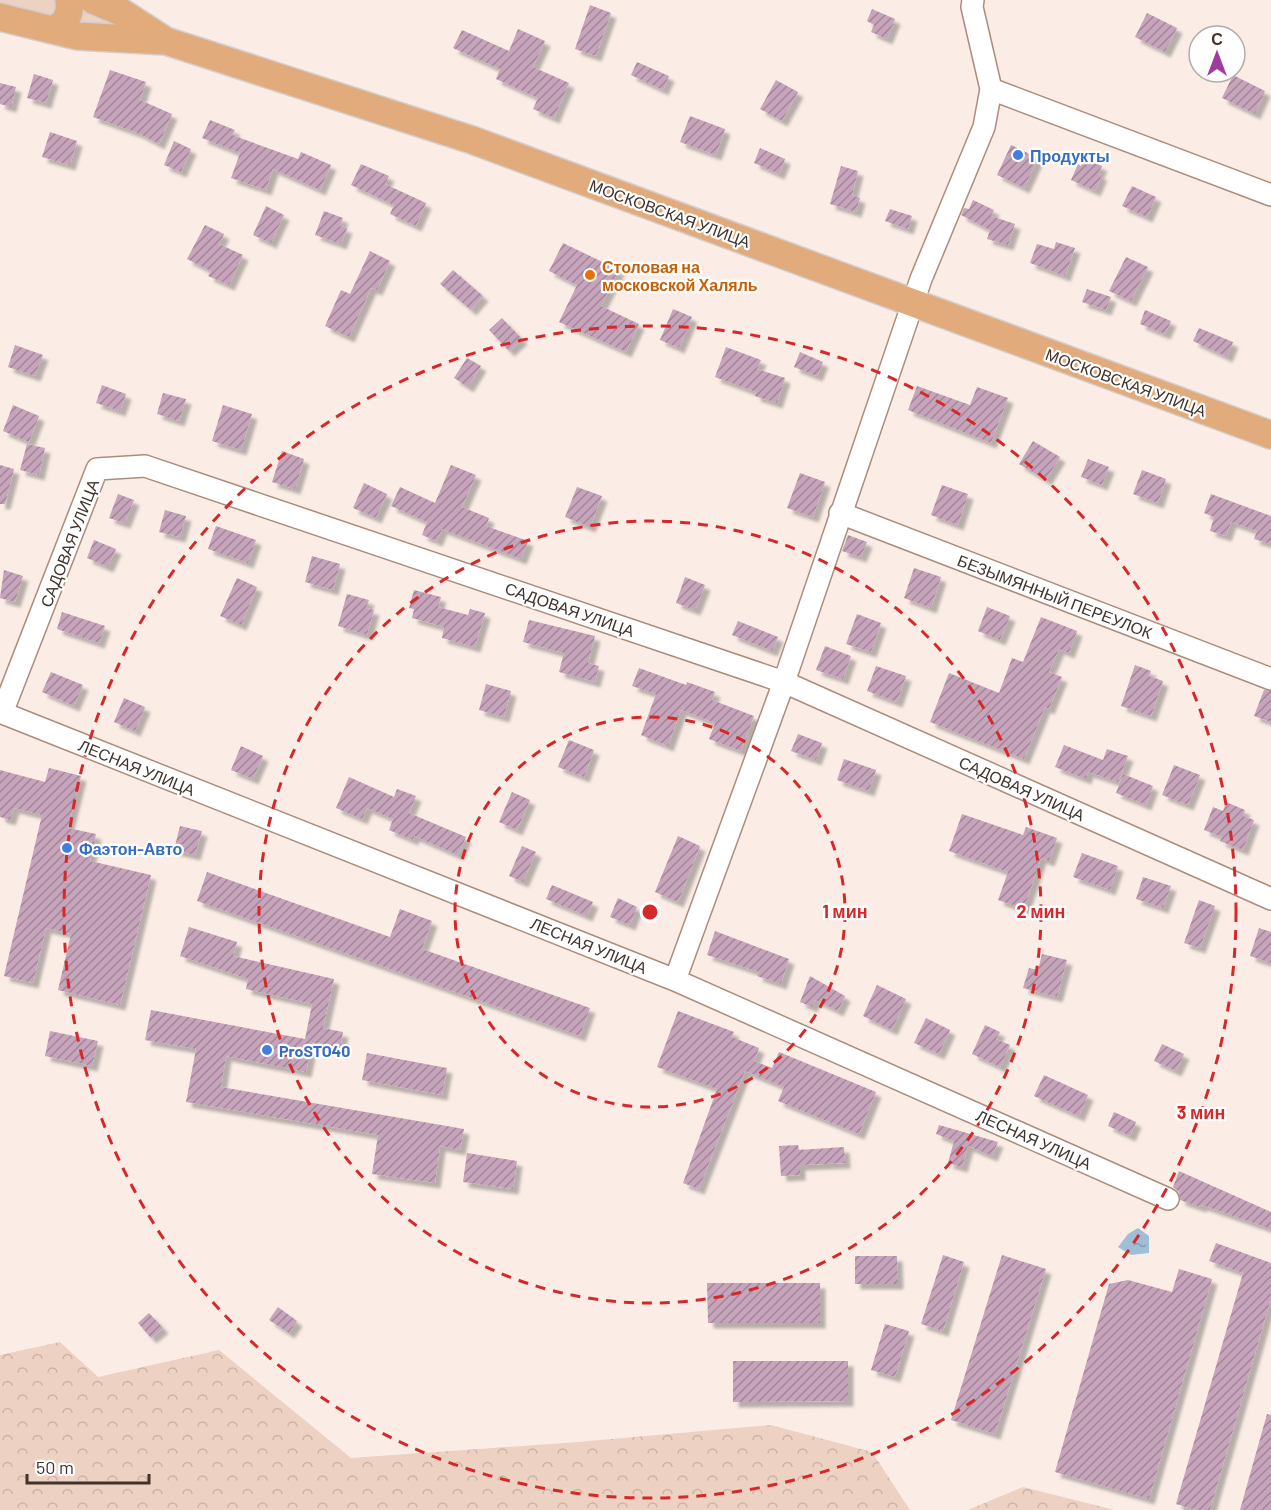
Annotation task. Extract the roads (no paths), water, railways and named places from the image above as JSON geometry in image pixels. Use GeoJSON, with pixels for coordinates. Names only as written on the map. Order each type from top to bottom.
{"type":"FeatureCollection","features":[{"type":"Feature","properties":{"kind":"main road"},"geometry":{"type":"LineString","coordinates":[[54,30],[66,22],[70,9],[69,0]]}},
{"type":"Feature","properties":{"kind":"main road","name":"МОСКОВСКАЯ УЛИЦА"},"geometry":{"type":"LineString","coordinates":[[93,0],[121,12],[166,41],[472,140],[1271,435]]}},
{"type":"Feature","properties":{"kind":"main road","name":"МОСКОВСКАЯ УЛИЦА"},"geometry":{"type":"LineString","coordinates":[[0,17],[103,39],[166,41]]}},
{"type":"Feature","properties":{"kind":"street"},"geometry":{"type":"LineString","coordinates":[[675,980],[784,682],[913,303],[984,127],[990,89],[966,2]]}},
{"type":"Feature","properties":{"kind":"street"},"geometry":{"type":"LineString","coordinates":[[990,89],[1271,195]]}},
{"type":"Feature","properties":{"kind":"street","name":"САДОВАЯ УЛИЦА"},"geometry":{"type":"LineString","coordinates":[[1,713],[98,469],[145,466],[784,682],[1271,900]]}},
{"type":"Feature","properties":{"kind":"street","name":"БЕЗЫМЯННЫЙ ПЕРЕУЛОК"},"geometry":{"type":"LineString","coordinates":[[840,513],[1271,679]]}},
{"type":"Feature","properties":{"kind":"street","name":"ЛЕСНАЯ УЛИЦА"},"geometry":{"type":"LineString","coordinates":[[1,713],[675,980],[1168,1199]]}},
{"type":"Feature","properties":{"kind":"water"},"geometry":{"type":"Polygon","coordinates":[[[1138,1228],[1149,1236],[1149,1253],[1131,1255],[1118,1247],[1128,1234],[1138,1228]]]}},
{"type":"Feature","properties":{"kind":"place","name":"Продукты"},"geometry":{"type":"Point","coordinates":[1018,155]}},
{"type":"Feature","properties":{"kind":"place","name":"Столовая на московской Халяль"},"geometry":{"type":"Point","coordinates":[590,275]}},
{"type":"Feature","properties":{"kind":"place","name":"Фаэтон-Авто"},"geometry":{"type":"Point","coordinates":[67,848]}},
{"type":"Feature","properties":{"kind":"place","name":"ProSTO40"},"geometry":{"type":"Point","coordinates":[267,1050]}}]}
